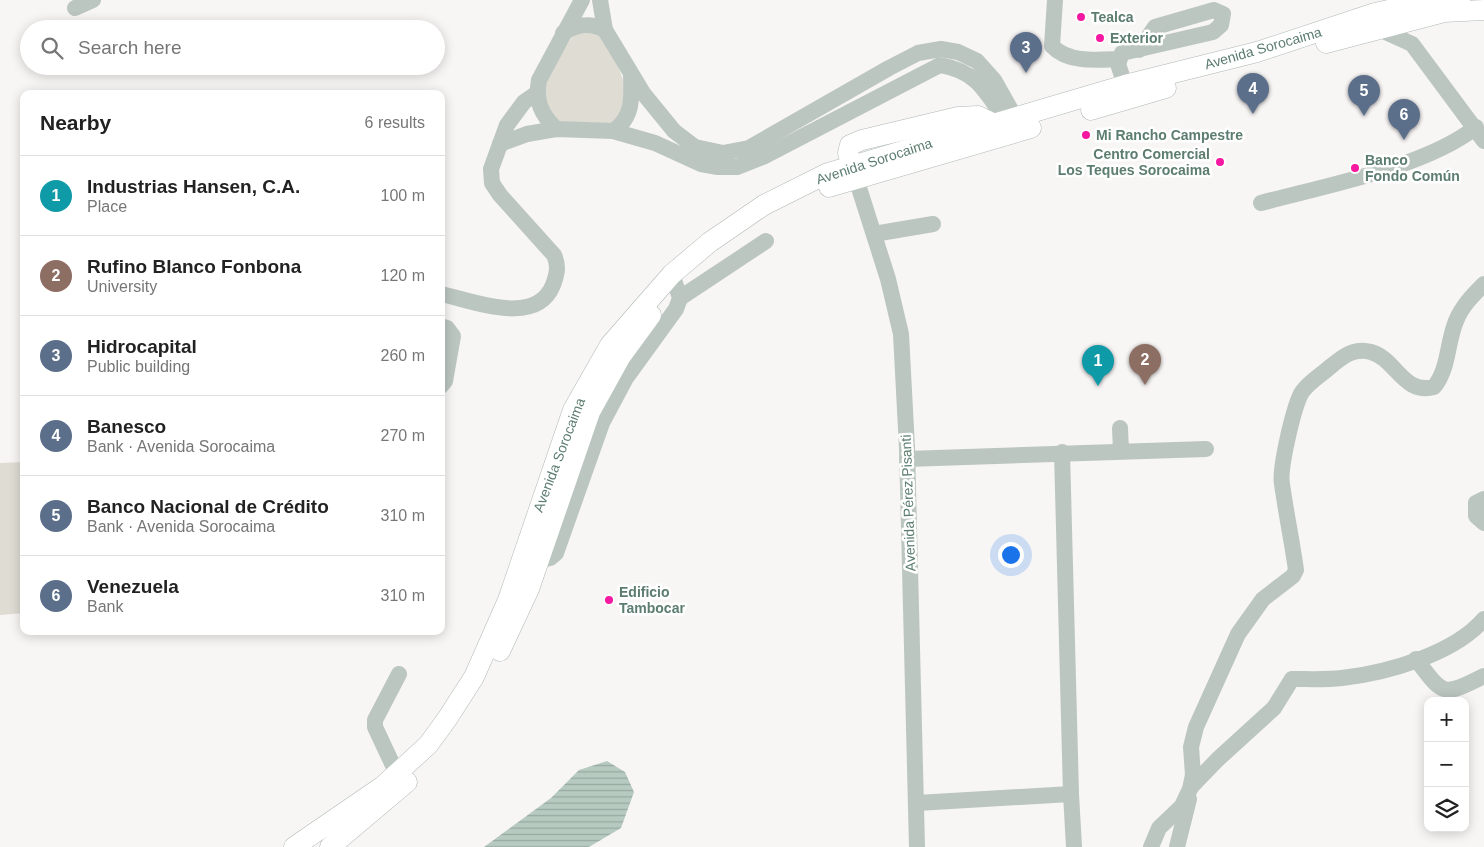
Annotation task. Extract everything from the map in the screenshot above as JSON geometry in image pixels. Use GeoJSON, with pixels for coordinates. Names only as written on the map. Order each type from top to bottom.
{"type":"FeatureCollection","features":[{"type":"Feature","properties":{"kind":"main road","name":"Avenida Sorocaima"},"geometry":{"type":"LineString","coordinates":[[1005,121],[1125,85],[1257,52],[1377,14],[1460,0]]}},
{"type":"Feature","properties":{"kind":"main road","name":"Avenida Sorocaima"},"geometry":{"type":"LineString","coordinates":[[1411,8],[1444,12],[1484,10]]}},
{"type":"Feature","properties":{"kind":"main road","name":"Avenida Sorocaima"},"geometry":{"type":"LineString","coordinates":[[330,847],[459,723],[479,680],[574,410],[610,345],[707,260],[763,221],[853,172],[1259,61],[1377,14]]}},
{"type":"Feature","properties":{"kind":"main road"},"geometry":{"type":"LineString","coordinates":[[853,172],[848,152],[850,145],[862,140],[958,117],[978,116],[1005,121]]}},
{"type":"Feature","properties":{"kind":"main road","name":"Avenida Sorocaima"},"geometry":{"type":"LineString","coordinates":[[479,680],[517,618],[578,443],[601,390],[621,356],[676,286]]}},
{"type":"Feature","properties":{"kind":"main road","name":"Avenida Sorocaima"},"geometry":{"type":"LineString","coordinates":[[294,847],[401,779]]}},
{"type":"Feature","properties":{"kind":"street"},"geometry":{"type":"LineString","coordinates":[[75,8],[93,0]]}},
{"type":"Feature","properties":{"kind":"street"},"geometry":{"type":"LineString","coordinates":[[556,129],[542,113],[537,93],[539,80],[582,0]]}},
{"type":"Feature","properties":{"kind":"street"},"geometry":{"type":"LineString","coordinates":[[600,0],[605,30],[631,74],[674,131],[695,146],[722,153],[750,148],[889,68],[918,54],[941,49],[958,52],[977,61],[994,80],[1005,121]]}},
{"type":"Feature","properties":{"kind":"street"},"geometry":{"type":"LineString","coordinates":[[1055,0],[1052,46],[1057,51],[1064,56],[1097,60],[1119,58]]}},
{"type":"Feature","properties":{"kind":"street"},"geometry":{"type":"LineString","coordinates":[[1411,8],[1412,44]]}},
{"type":"Feature","properties":{"kind":"street"},"geometry":{"type":"LineString","coordinates":[[1377,14],[1412,44],[1480,134]]}},
{"type":"Feature","properties":{"kind":"street"},"geometry":{"type":"LineString","coordinates":[[563,33],[572,27],[594,24],[605,30]]}},
{"type":"Feature","properties":{"kind":"street"},"geometry":{"type":"LineString","coordinates":[[1125,85],[1119,58],[1122,53],[1139,50]]}},
{"type":"Feature","properties":{"kind":"street"},"geometry":{"type":"LineString","coordinates":[[500,144],[527,134],[556,129],[613,131],[655,143],[701,164],[718,167],[737,167],[765,156],[940,65],[965,71],[983,85],[1005,121]]}},
{"type":"Feature","properties":{"kind":"street"},"geometry":{"type":"LineString","coordinates":[[613,131],[624,121],[631,108],[631,74]]}},
{"type":"Feature","properties":{"kind":"street"},"geometry":{"type":"LineString","coordinates":[[445,295],[522,309],[537,305],[549,295],[557,275],[557,264],[554,255],[508,206],[492,183],[491,169],[502,133],[515,112],[537,93]]}},
{"type":"Feature","properties":{"kind":"street"},"geometry":{"type":"LineString","coordinates":[[1261,203],[1420,157],[1467,135],[1480,134]]}},
{"type":"Feature","properties":{"kind":"street","name":"Avenida Pérez Pisanti"},"geometry":{"type":"LineString","coordinates":[[853,172],[888,279],[901,334],[907,459],[917,847]]}},
{"type":"Feature","properties":{"kind":"street"},"geometry":{"type":"LineString","coordinates":[[874,234],[933,224]]}},
{"type":"Feature","properties":{"kind":"street"},"geometry":{"type":"LineString","coordinates":[[676,286],[766,241]]}},
{"type":"Feature","properties":{"kind":"street"},"geometry":{"type":"LineString","coordinates":[[1176,847],[1177,837],[1188,807],[1193,775],[1191,747],[1196,727],[1238,634],[1263,599],[1293,576],[1296,570],[1287,505],[1281,483],[1291,424],[1301,394],[1308,385],[1343,356],[1360,350],[1381,356],[1408,383],[1418,388],[1434,387],[1442,372],[1456,320],[1466,302],[1484,284]]}},
{"type":"Feature","properties":{"kind":"street"},"geometry":{"type":"LineString","coordinates":[[445,327],[453,336],[445,381]]}},
{"type":"Feature","properties":{"kind":"street"},"geometry":{"type":"LineString","coordinates":[[1120,428],[1121,451]]}},
{"type":"Feature","properties":{"kind":"street"},"geometry":{"type":"LineString","coordinates":[[907,459],[1062,452],[1206,449]]}},
{"type":"Feature","properties":{"kind":"street"},"geometry":{"type":"LineString","coordinates":[[1062,452],[1074,847]]}},
{"type":"Feature","properties":{"kind":"street"},"geometry":{"type":"LineString","coordinates":[[1484,499],[1476,503],[1475,508],[1476,516],[1484,523]]}},
{"type":"Feature","properties":{"kind":"street"},"geometry":{"type":"LineString","coordinates":[[1151,847],[1158,828],[1182,806],[1190,788],[1217,760],[1274,708],[1292,679],[1342,678],[1390,668],[1458,642],[1484,619]]}},
{"type":"Feature","properties":{"kind":"street"},"geometry":{"type":"LineString","coordinates":[[1416,659],[1435,684],[1447,690],[1456,690],[1484,676]]}},
{"type":"Feature","properties":{"kind":"street"},"geometry":{"type":"LineString","coordinates":[[399,674],[376,720],[375,727],[401,779]]}},
{"type":"Feature","properties":{"kind":"street"},"geometry":{"type":"LineString","coordinates":[[917,803],[1071,794]]}},
{"type":"Feature","properties":{"kind":"shaded area"},"geometry":{"type":"Polygon","coordinates":[[[589,31],[600,34],[618,67],[625,89],[625,100],[621,112],[614,123],[570,125],[556,121],[544,109],[544,79],[574,34],[589,31]]]}},
{"type":"Feature","properties":{"kind":"shaded area"},"geometry":{"type":"Polygon","coordinates":[[[20,462],[20,613],[0,615],[0,463],[20,462]]]}},
{"type":"Feature","properties":{"kind":"shaded area"},"geometry":{"type":"Polygon","coordinates":[[[607,761],[625,772],[634,792],[621,828],[589,847],[484,847],[551,798],[579,770],[607,761]]]}},
{"type":"Feature","properties":{"kind":"place","name":"Tealca"},"geometry":{"type":"Point","coordinates":[1081,17]}},
{"type":"Feature","properties":{"kind":"place","name":"Exterior"},"geometry":{"type":"Point","coordinates":[1100,38]}},
{"type":"Feature","properties":{"kind":"place","name":"Hidrocapital"},"geometry":{"type":"Point","coordinates":[1026,73]}},
{"type":"Feature","properties":{"kind":"place","name":"Banesco"},"geometry":{"type":"Point","coordinates":[1253,114]}},
{"type":"Feature","properties":{"kind":"place","name":"Banco Nacional de Crédito"},"geometry":{"type":"Point","coordinates":[1364,116]}},
{"type":"Feature","properties":{"kind":"place","name":"Mi Rancho Campestre"},"geometry":{"type":"Point","coordinates":[1086,135]}},
{"type":"Feature","properties":{"kind":"place","name":"Venezuela"},"geometry":{"type":"Point","coordinates":[1404,140]}},
{"type":"Feature","properties":{"kind":"place","name":"Centro Comercial Los Teques Sorocaima"},"geometry":{"type":"Point","coordinates":[1220,162]}},
{"type":"Feature","properties":{"kind":"place","name":"Banco Fondo Común"},"geometry":{"type":"Point","coordinates":[1355,168]}},
{"type":"Feature","properties":{"kind":"place","name":"Rufino Blanco Fonbona"},"geometry":{"type":"Point","coordinates":[1145,385]}},
{"type":"Feature","properties":{"kind":"place","name":"Industrias Hansen, C.A."},"geometry":{"type":"Point","coordinates":[1098,386]}},
{"type":"Feature","properties":{"kind":"place","name":"Edificio Tambocar"},"geometry":{"type":"Point","coordinates":[609,600]}}]}
